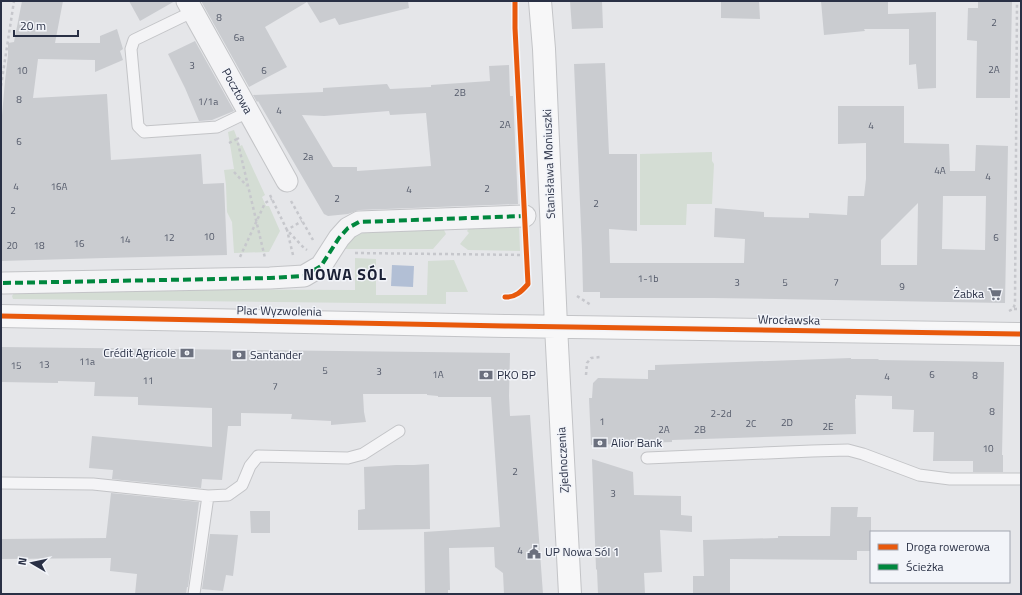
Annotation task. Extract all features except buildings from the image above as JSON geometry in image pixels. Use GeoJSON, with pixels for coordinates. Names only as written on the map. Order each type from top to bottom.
{"type":"FeatureCollection","features":[{"type":"Feature","properties":{"kind":"street","name":"Stanisława Moniuszki"},"geometry":{"type":"LineString","coordinates":[[540,1],[544,49],[556,326]]}},
{"type":"Feature","properties":{"kind":"street","name":"Pocztowa"},"geometry":{"type":"LineString","coordinates":[[190,6],[287,181]]}},
{"type":"Feature","properties":{"kind":"street"},"geometry":{"type":"LineString","coordinates":[[4,283],[304,276],[321,266],[339,238],[348,228],[360,222],[525,216]]}},
{"type":"Feature","properties":{"kind":"street","name":"Plac Wyzwolenia"},"geometry":{"type":"LineString","coordinates":[[1,316],[556,326]]}},
{"type":"Feature","properties":{"kind":"street","name":"Wrocławska"},"geometry":{"type":"LineString","coordinates":[[556,326],[1021,334]]}},
{"type":"Feature","properties":{"kind":"street","name":"Zjednoczenia"},"geometry":{"type":"LineString","coordinates":[[556,326],[570,594]]}},
{"type":"Feature","properties":{"kind":"lane"},"geometry":{"type":"LineString","coordinates":[[190,6],[134,40],[131,49],[138,126],[144,132],[217,127],[248,112]]}},
{"type":"Feature","properties":{"kind":"lane"},"geometry":{"type":"LineString","coordinates":[[1,483],[93,484],[208,496],[228,495],[242,485],[250,466],[258,456],[348,458],[363,454],[399,431]]}},
{"type":"Feature","properties":{"kind":"lane"},"geometry":{"type":"LineString","coordinates":[[647,458],[848,450],[863,454],[919,475],[950,479],[1021,479]]}},
{"type":"Feature","properties":{"kind":"lane"},"geometry":{"type":"LineString","coordinates":[[194,594],[208,496]]}},
{"type":"Feature","properties":{"kind":"path"},"geometry":{"type":"LineString","coordinates":[[1,86],[14,1]]}},
{"type":"Feature","properties":{"kind":"path"},"geometry":{"type":"LineString","coordinates":[[506,298],[511,298],[518,294],[528,284],[515,28],[515,1]]}},
{"type":"Feature","properties":{"kind":"path"},"geometry":{"type":"LineString","coordinates":[[1013,309],[1015,304],[1017,1]]}},
{"type":"Feature","properties":{"kind":"path"},"geometry":{"type":"LineString","coordinates":[[229,143],[237,139],[266,260]]}},
{"type":"Feature","properties":{"kind":"path"},"geometry":{"type":"LineString","coordinates":[[234,172],[248,187]]}},
{"type":"Feature","properties":{"kind":"path"},"geometry":{"type":"LineString","coordinates":[[239,261],[264,203],[272,199]]}},
{"type":"Feature","properties":{"kind":"path"},"geometry":{"type":"LineString","coordinates":[[292,250],[287,230],[302,221]]}},
{"type":"Feature","properties":{"kind":"path"},"geometry":{"type":"LineString","coordinates":[[300,245],[304,248]]}},
{"type":"Feature","properties":{"kind":"path"},"geometry":{"type":"LineString","coordinates":[[330,253],[526,255]]}},
{"type":"Feature","properties":{"kind":"path"},"geometry":{"type":"LineString","coordinates":[[574,294],[585,302],[596,307]]}},
{"type":"Feature","properties":{"kind":"path"},"geometry":{"type":"LineString","coordinates":[[1003,312],[1009,312],[1013,309],[1021,309]]}},
{"type":"Feature","properties":{"kind":"path"},"geometry":{"type":"LineString","coordinates":[[586,375],[587,364],[591,358],[600,357]]}},
{"type":"Feature","properties":{"kind":"shaded area"},"geometry":{"type":"Polygon","coordinates":[[[234,130],[240,146],[242,145],[265,195],[262,197],[266,206],[269,206],[280,231],[269,252],[234,253],[232,222],[227,212],[224,170],[234,169],[228,132],[234,130]]]}},
{"type":"Feature","properties":{"kind":"shaded area"},"geometry":{"type":"Polygon","coordinates":[[[712,152],[712,161],[714,164],[712,204],[687,204],[686,225],[640,225],[640,154],[712,152]]]}},
{"type":"Feature","properties":{"kind":"shaded area"},"geometry":{"type":"Polygon","coordinates":[[[519,224],[520,251],[468,250],[460,244],[469,233],[467,231],[470,227],[519,224]]]}},
{"type":"Feature","properties":{"kind":"shaded area"},"geometry":{"type":"Polygon","coordinates":[[[443,228],[446,234],[433,249],[345,249],[345,237],[373,231],[443,228]]]}},
{"type":"Feature","properties":{"kind":"shaded area"},"geometry":{"type":"Polygon","coordinates":[[[355,258],[376,259],[376,295],[427,295],[428,261],[454,260],[468,292],[446,292],[446,304],[13,299],[12,296],[20,288],[355,290],[355,258]]]}},
{"type":"Feature","properties":{"kind":"water"},"geometry":{"type":"Polygon","coordinates":[[[392,265],[414,266],[413,287],[391,286],[392,265]]]}},
{"type":"Feature","properties":{"kind":"marked path"},"geometry":{"type":"LineString","coordinates":[[3,283],[270,278],[304,276],[321,266],[339,238],[348,228],[359,222],[525,216]]}},
{"type":"Feature","properties":{"kind":"cycle path"},"geometry":{"type":"LineString","coordinates":[[505,297],[515,295],[528,284],[515,28],[515,1]]}},
{"type":"Feature","properties":{"kind":"cycle path"},"geometry":{"type":"LineString","coordinates":[[1,316],[1021,334]]}},
{"type":"Feature","properties":{"kind":"place","name":"Żabka"},"geometry":{"type":"Point","coordinates":[995,294]}},
{"type":"Feature","properties":{"kind":"place","name":"Crédit Agricole"},"geometry":{"type":"Point","coordinates":[187,353]}},
{"type":"Feature","properties":{"kind":"place","name":"Santander"},"geometry":{"type":"Point","coordinates":[239,355]}},
{"type":"Feature","properties":{"kind":"place","name":"PKO BP"},"geometry":{"type":"Point","coordinates":[486,375]}},
{"type":"Feature","properties":{"kind":"place","name":"Alior Bank"},"geometry":{"type":"Point","coordinates":[600,443]}},
{"type":"Feature","properties":{"kind":"place","name":"UP Nowa Sól 1"},"geometry":{"type":"Point","coordinates":[534,552]}},
{"type":"Feature","properties":{"kind":"district","name":"NOWA SÓL"},"geometry":{"type":"Point","coordinates":[345,274]}}]}
